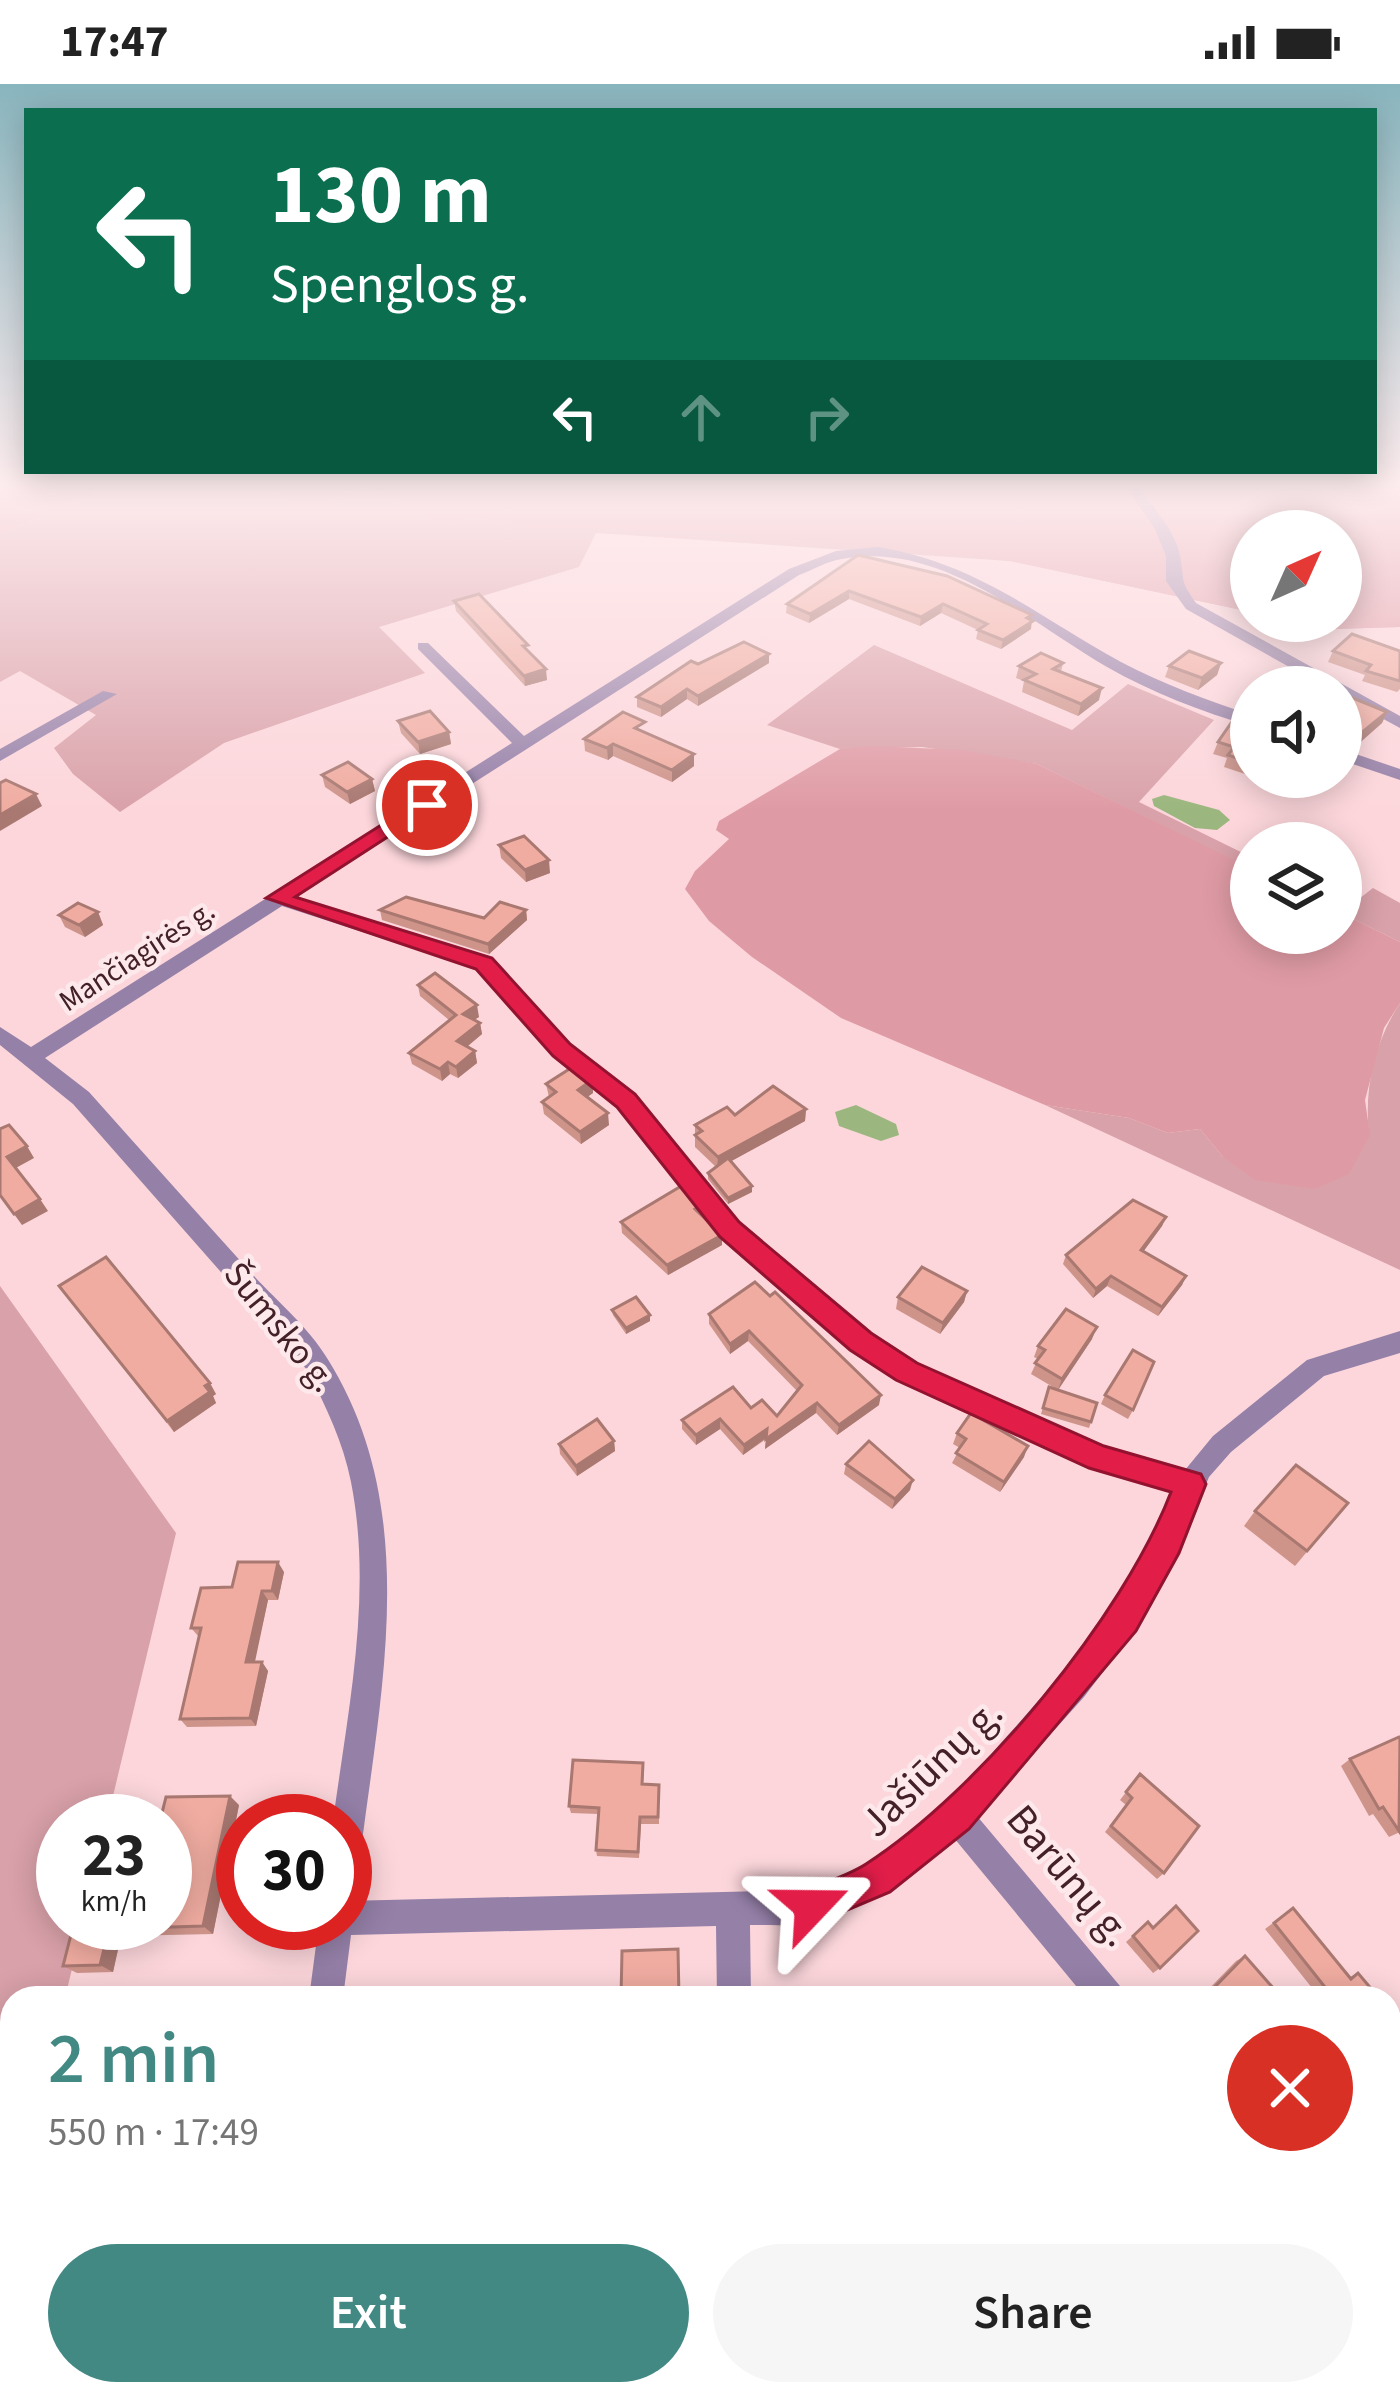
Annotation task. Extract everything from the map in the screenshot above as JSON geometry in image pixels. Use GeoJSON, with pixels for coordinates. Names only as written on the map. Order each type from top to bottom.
{"type":"FeatureCollection","features":[{"type":"Feature","properties":{"kind":"street","name":"Mančiagirės g."},"geometry":{"type":"LineString","coordinates":[[32,1056],[760,594]]}},
{"type":"Feature","properties":{"kind":"street","name":"Mančiagirės g."},"geometry":{"type":"LineString","coordinates":[[1001,594],[1148,682],[1230,713]]}},
{"type":"Feature","properties":{"kind":"street"},"geometry":{"type":"LineString","coordinates":[[1183,594],[1191,606],[1299,666]]}},
{"type":"Feature","properties":{"kind":"street"},"geometry":{"type":"LineString","coordinates":[[424,646],[522,744]]}},
{"type":"Feature","properties":{"kind":"street"},"geometry":{"type":"LineString","coordinates":[[0,757],[109,694]]}},
{"type":"Feature","properties":{"kind":"street"},"geometry":{"type":"LineString","coordinates":[[1362,701],[1400,723]]}},
{"type":"Feature","properties":{"kind":"street"},"geometry":{"type":"LineString","coordinates":[[1362,761],[1400,775]]}},
{"type":"Feature","properties":{"kind":"street"},"geometry":{"type":"LineString","coordinates":[[277,898],[484,964],[562,1050],[638,1113],[729,1229],[861,1341],[907,1372],[1100,1458],[1190,1484]]}},
{"type":"Feature","properties":{"kind":"street","name":"Šumsko g."},"geometry":{"type":"LineString","coordinates":[[0,1034],[32,1056],[113,1133],[317,1363],[341,1400],[369,1491],[378,1576],[352,1794]]}},
{"type":"Feature","properties":{"kind":"street","name":"Jašiūnų g."},"geometry":{"type":"LineString","coordinates":[[372,1918],[812,1906],[877,1879],[956,1816],[1125,1620],[1168,1543],[1190,1484],[1222,1444],[1316,1368],[1400,1342]]}},
{"type":"Feature","properties":{"kind":"street","name":"Barūnų g."},"geometry":{"type":"LineString","coordinates":[[956,1816],[1098,1986]]}},
{"type":"Feature","properties":{"kind":"street"},"geometry":{"type":"LineString","coordinates":[[733,1911],[734,1986]]}},
{"type":"Feature","properties":{"kind":"street"},"geometry":{"type":"LineString","coordinates":[[328,1986],[332,1950]]}},
{"type":"Feature","properties":{"kind":"shaded area"},"geometry":{"type":"Polygon","coordinates":[[[0,594],[488,594],[379,627],[425,673],[224,743],[120,812],[73,774],[54,748],[96,715],[20,671],[0,682],[0,594]]]}},
{"type":"Feature","properties":{"kind":"shaded area"},"geometry":{"type":"Polygon","coordinates":[[[1168,594],[1230,594],[1230,608],[1168,594]]]}},
{"type":"Feature","properties":{"kind":"shaded area"},"geometry":{"type":"Polygon","coordinates":[[[1168,594],[1230,594],[1230,608],[1168,594]]]}},
{"type":"Feature","properties":{"kind":"shaded area"},"geometry":{"type":"Polygon","coordinates":[[[1362,594],[1400,594],[1400,627],[1362,628],[1362,594]]]}},
{"type":"Feature","properties":{"kind":"shaded area"},"geometry":{"type":"Polygon","coordinates":[[[1362,594],[1400,594],[1400,627],[1362,628],[1362,594]]]}},
{"type":"Feature","properties":{"kind":"shaded area"},"geometry":{"type":"Polygon","coordinates":[[[874,645],[1072,730],[1128,684],[1214,720],[1139,802],[1230,847],[1230,859],[1037,764],[922,747],[840,749],[767,725],[874,645]]]}},
{"type":"Feature","properties":{"kind":"shaded area"},"geometry":{"type":"Polygon","coordinates":[[[840,749],[963,750],[1037,764],[1230,858],[1230,954],[1362,954],[1362,923],[1400,942],[1400,1003],[1384,1028],[1365,1100],[1370,1135],[1349,1174],[1315,1189],[1255,1180],[1223,1157],[1200,1129],[1168,1133],[1129,1118],[1045,1105],[841,1018],[752,957],[709,921],[685,889],[695,871],[729,839],[716,830],[719,821],[840,749]]]}},
{"type":"Feature","properties":{"kind":"shaded area"},"geometry":{"type":"Polygon","coordinates":[[[1164,795],[1219,810],[1230,820],[1217,830],[1195,828],[1154,806],[1152,799],[1164,795]]]}},
{"type":"Feature","properties":{"kind":"shaded area"},"geometry":{"type":"Polygon","coordinates":[[[1373,888],[1400,903],[1400,942],[1362,923],[1362,896],[1373,888]]]}},
{"type":"Feature","properties":{"kind":"shaded area"},"geometry":{"type":"Polygon","coordinates":[[[1400,1003],[1400,1270],[1045,1105],[1129,1118],[1168,1133],[1200,1129],[1223,1157],[1369,1135],[1373,1067],[1383,1034],[1400,1003]]]}},
{"type":"Feature","properties":{"kind":"shaded area"},"geometry":{"type":"Polygon","coordinates":[[[856,1105],[896,1124],[899,1135],[881,1141],[839,1126],[835,1112],[856,1105]]]}},
{"type":"Feature","properties":{"kind":"shaded area"},"geometry":{"type":"Polygon","coordinates":[[[0,1286],[176,1533],[113,1794],[36,1794],[36,1950],[77,1950],[68,1986],[0,1986],[0,1286]]]}},
{"type":"Feature","properties":{"kind":"building"},"geometry":{"type":"Polygon","coordinates":[[[479,594],[546,669],[524,676],[454,601],[479,594]]]}},
{"type":"Feature","properties":{"kind":"building"},"geometry":{"type":"Polygon","coordinates":[[[801,594],[843,594],[810,614],[787,604],[801,594]]]}},
{"type":"Feature","properties":{"kind":"building"},"geometry":{"type":"Polygon","coordinates":[[[858,594],[987,594],[1032,615],[1027,618],[1033,621],[1003,640],[978,630],[987,624],[943,604],[921,617],[858,594]]]}},
{"type":"Feature","properties":{"kind":"building"},"geometry":{"type":"Polygon","coordinates":[[[1362,638],[1400,651],[1400,681],[1366,671],[1371,665],[1333,651],[1343,642],[1362,642],[1362,638]]]}},
{"type":"Feature","properties":{"kind":"building"},"geometry":{"type":"Polygon","coordinates":[[[744,642],[769,654],[698,696],[687,689],[661,707],[637,697],[691,661],[698,664],[744,642]]]}},
{"type":"Feature","properties":{"kind":"building"},"geometry":{"type":"Polygon","coordinates":[[[1189,651],[1221,663],[1202,678],[1169,666],[1189,651]]]}},
{"type":"Feature","properties":{"kind":"building"},"geometry":{"type":"Polygon","coordinates":[[[1041,653],[1063,663],[1053,669],[1102,688],[1081,704],[1024,680],[1036,674],[1019,666],[1041,653]]]}},
{"type":"Feature","properties":{"kind":"building"},"geometry":{"type":"Polygon","coordinates":[[[1362,702],[1387,712],[1362,732],[1362,702]]]}},
{"type":"Feature","properties":{"kind":"building"},"geometry":{"type":"Polygon","coordinates":[[[430,711],[449,732],[418,742],[398,721],[430,711]]]}},
{"type":"Feature","properties":{"kind":"building"},"geometry":{"type":"Polygon","coordinates":[[[623,712],[645,722],[635,728],[694,754],[672,770],[613,744],[607,748],[584,739],[623,712]]]}},
{"type":"Feature","properties":{"kind":"building"},"geometry":{"type":"Polygon","coordinates":[[[1230,724],[1230,746],[1218,742],[1230,724]]]}},
{"type":"Feature","properties":{"kind":"building"},"geometry":{"type":"Polygon","coordinates":[[[348,762],[372,779],[347,792],[322,775],[348,762]]]}},
{"type":"Feature","properties":{"kind":"building"},"geometry":{"type":"Polygon","coordinates":[[[6,780],[36,794],[0,815],[0,783],[6,780]]]}},
{"type":"Feature","properties":{"kind":"building"},"geometry":{"type":"Polygon","coordinates":[[[524,836],[549,860],[525,870],[499,845],[524,836]]]}},
{"type":"Feature","properties":{"kind":"building"},"geometry":{"type":"Polygon","coordinates":[[[406,897],[484,918],[500,902],[526,910],[488,944],[380,910],[406,897]]]}},
{"type":"Feature","properties":{"kind":"building"},"geometry":{"type":"Polygon","coordinates":[[[78,903],[98,912],[79,925],[59,915],[78,903]]]}},
{"type":"Feature","properties":{"kind":"building"},"geometry":{"type":"Polygon","coordinates":[[[435,973],[477,1005],[463,1014],[480,1023],[457,1041],[475,1051],[456,1067],[448,1062],[440,1069],[409,1053],[456,1015],[418,985],[435,973]]]}},
{"type":"Feature","properties":{"kind":"building"},"geometry":{"type":"Polygon","coordinates":[[[574,1066],[592,1080],[578,1090],[608,1113],[580,1132],[542,1102],[556,1092],[546,1084],[574,1066]]]}},
{"type":"Feature","properties":{"kind":"building"},"geometry":{"type":"Polygon","coordinates":[[[773,1086],[806,1109],[718,1157],[695,1135],[702,1131],[695,1125],[727,1107],[735,1115],[773,1086]]]}},
{"type":"Feature","properties":{"kind":"building"},"geometry":{"type":"Polygon","coordinates":[[[9,1125],[27,1146],[7,1157],[40,1199],[14,1214],[0,1195],[0,1129],[9,1125]]]}},
{"type":"Feature","properties":{"kind":"building"},"geometry":{"type":"Polygon","coordinates":[[[728,1158],[752,1186],[728,1198],[708,1173],[728,1158]]]}},
{"type":"Feature","properties":{"kind":"building"},"geometry":{"type":"Polygon","coordinates":[[[683,1185],[700,1206],[695,1209],[722,1235],[667,1265],[621,1222],[683,1185]]]}},
{"type":"Feature","properties":{"kind":"building"},"geometry":{"type":"Polygon","coordinates":[[[1133,1200],[1166,1217],[1141,1250],[1186,1276],[1162,1307],[1111,1276],[1096,1289],[1066,1255],[1133,1200]]]}},
{"type":"Feature","properties":{"kind":"building"},"geometry":{"type":"Polygon","coordinates":[[[106,1257],[210,1383],[205,1386],[210,1392],[167,1421],[59,1286],[106,1257]]]}},
{"type":"Feature","properties":{"kind":"building"},"geometry":{"type":"Polygon","coordinates":[[[922,1267],[967,1291],[943,1323],[898,1297],[922,1267]]]}},
{"type":"Feature","properties":{"kind":"building"},"geometry":{"type":"Polygon","coordinates":[[[755,1282],[770,1296],[775,1292],[881,1395],[839,1425],[817,1403],[766,1439],[767,1429],[744,1445],[720,1419],[696,1435],[682,1420],[733,1387],[751,1408],[762,1400],[777,1416],[802,1385],[749,1331],[730,1344],[709,1314],[755,1282]]]}},
{"type":"Feature","properties":{"kind":"building"},"geometry":{"type":"Polygon","coordinates":[[[636,1297],[650,1315],[626,1328],[612,1310],[636,1297]]]}},
{"type":"Feature","properties":{"kind":"building"},"geometry":{"type":"Polygon","coordinates":[[[1066,1309],[1097,1327],[1062,1379],[1035,1363],[1045,1350],[1038,1346],[1066,1309]]]}},
{"type":"Feature","properties":{"kind":"building"},"geometry":{"type":"Polygon","coordinates":[[[1133,1350],[1154,1362],[1133,1410],[1105,1395],[1133,1350]]]}},
{"type":"Feature","properties":{"kind":"building"},"geometry":{"type":"Polygon","coordinates":[[[1049,1387],[1097,1403],[1091,1422],[1043,1408],[1049,1387]]]}},
{"type":"Feature","properties":{"kind":"building"},"geometry":{"type":"Polygon","coordinates":[[[971,1413],[1028,1446],[1004,1482],[956,1453],[966,1439],[957,1433],[971,1413]]]}},
{"type":"Feature","properties":{"kind":"building"},"geometry":{"type":"Polygon","coordinates":[[[597,1419],[614,1441],[576,1466],[559,1444],[597,1419]]]}},
{"type":"Feature","properties":{"kind":"building"},"geometry":{"type":"Polygon","coordinates":[[[869,1441],[913,1480],[895,1499],[846,1464],[869,1441]]]}},
{"type":"Feature","properties":{"kind":"building"},"geometry":{"type":"Polygon","coordinates":[[[1296,1465],[1348,1503],[1307,1551],[1255,1511],[1296,1465]]]}},
{"type":"Feature","properties":{"kind":"building"},"geometry":{"type":"Polygon","coordinates":[[[238,1562],[278,1562],[272,1591],[262,1591],[246,1662],[262,1662],[250,1718],[180,1719],[201,1628],[191,1628],[201,1588],[232,1587],[238,1562]]]}},
{"type":"Feature","properties":{"kind":"building"},"geometry":{"type":"Polygon","coordinates":[[[1399,1737],[1399,1831],[1383,1807],[1379,1809],[1350,1759],[1399,1737]]]}},
{"type":"Feature","properties":{"kind":"building"},"geometry":{"type":"Polygon","coordinates":[[[573,1760],[643,1763],[642,1784],[659,1785],[658,1817],[640,1817],[638,1852],[596,1850],[599,1808],[569,1806],[573,1760]]]}},
{"type":"Feature","properties":{"kind":"building"},"geometry":{"type":"Polygon","coordinates":[[[1140,1774],[1199,1826],[1164,1873],[1111,1826],[1132,1798],[1126,1792],[1140,1774]]]}},
{"type":"Feature","properties":{"kind":"building"},"geometry":{"type":"Polygon","coordinates":[[[216,1796],[216,1863],[203,1926],[192,1926],[192,1797],[216,1796]]]}},
{"type":"Feature","properties":{"kind":"building"},"geometry":{"type":"Polygon","coordinates":[[[1176,1906],[1198,1931],[1160,1968],[1133,1936],[1148,1922],[1153,1928],[1176,1906]]]}},
{"type":"Feature","properties":{"kind":"building"},"geometry":{"type":"Polygon","coordinates":[[[1293,1908],[1351,1979],[1358,1973],[1369,1986],[1324,1986],[1274,1923],[1293,1908]]]}},
{"type":"Feature","properties":{"kind":"building"},"geometry":{"type":"Polygon","coordinates":[[[678,1949],[679,1986],[621,1986],[622,1951],[678,1949]]]}},
{"type":"Feature","properties":{"kind":"building"},"geometry":{"type":"Polygon","coordinates":[[[67,1950],[104,1950],[100,1965],[63,1966],[67,1950]]]}},
{"type":"Feature","properties":{"kind":"building"},"geometry":{"type":"Polygon","coordinates":[[[1245,1956],[1271,1986],[1216,1986],[1245,1956]]]}},
{"type":"Feature","properties":{"kind":"route"},"geometry":{"type":"LineString","coordinates":[[427,805],[277,898],[484,964],[562,1050],[626,1101],[729,1229],[861,1341],[907,1372],[1100,1458],[1190,1484],[1168,1543],[1125,1620],[1073,1686],[956,1816],[877,1879],[812,1906]]}}]}
